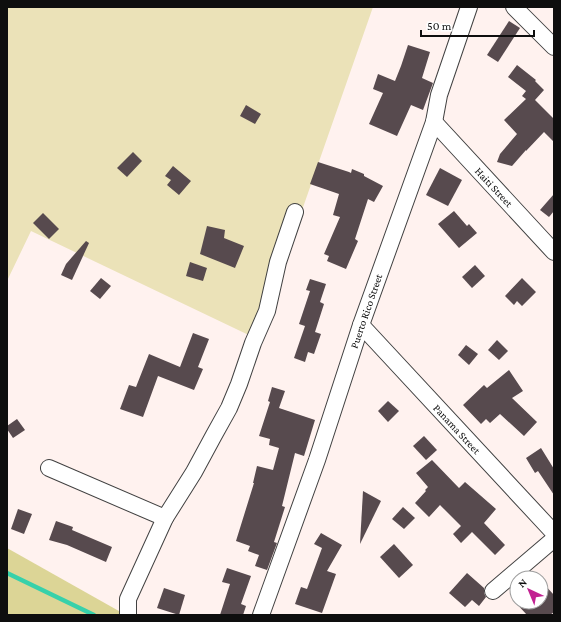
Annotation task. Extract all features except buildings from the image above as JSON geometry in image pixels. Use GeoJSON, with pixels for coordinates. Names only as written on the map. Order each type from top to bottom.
{"type":"FeatureCollection","features":[{"type":"Feature","properties":{"kind":"street","name":"Puerto Rico Street"},"geometry":{"type":"LineString","coordinates":[[260,615],[317,460],[361,325],[434,122],[439,94],[470,7]]}},
{"type":"Feature","properties":{"kind":"street"},"geometry":{"type":"LineString","coordinates":[[514,7],[554,47]]}},
{"type":"Feature","properties":{"kind":"street","name":"Haiti Street"},"geometry":{"type":"LineString","coordinates":[[434,122],[554,252]]}},
{"type":"Feature","properties":{"kind":"street"},"geometry":{"type":"LineString","coordinates":[[128,615],[128,599],[165,518],[194,472],[229,408],[253,343],[267,311],[278,262],[295,212]]}},
{"type":"Feature","properties":{"kind":"street","name":"Panama Street"},"geometry":{"type":"LineString","coordinates":[[361,325],[554,533]]}},
{"type":"Feature","properties":{"kind":"street"},"geometry":{"type":"LineString","coordinates":[[49,468],[165,518]]}},
{"type":"Feature","properties":{"kind":"street"},"geometry":{"type":"LineString","coordinates":[[493,591],[554,539]]}},
{"type":"Feature","properties":{"kind":"shaded area"},"geometry":{"type":"Polygon","coordinates":[[[7,7],[373,7],[257,339],[31,231],[7,281],[7,7]]]}},
{"type":"Feature","properties":{"kind":"shaded area"},"geometry":{"type":"Polygon","coordinates":[[[7,548],[126,615],[7,615],[7,548]]]}},
{"type":"Feature","properties":{"kind":"waterway"},"geometry":{"type":"LineString","coordinates":[[7,573],[94,615]]}}]}
